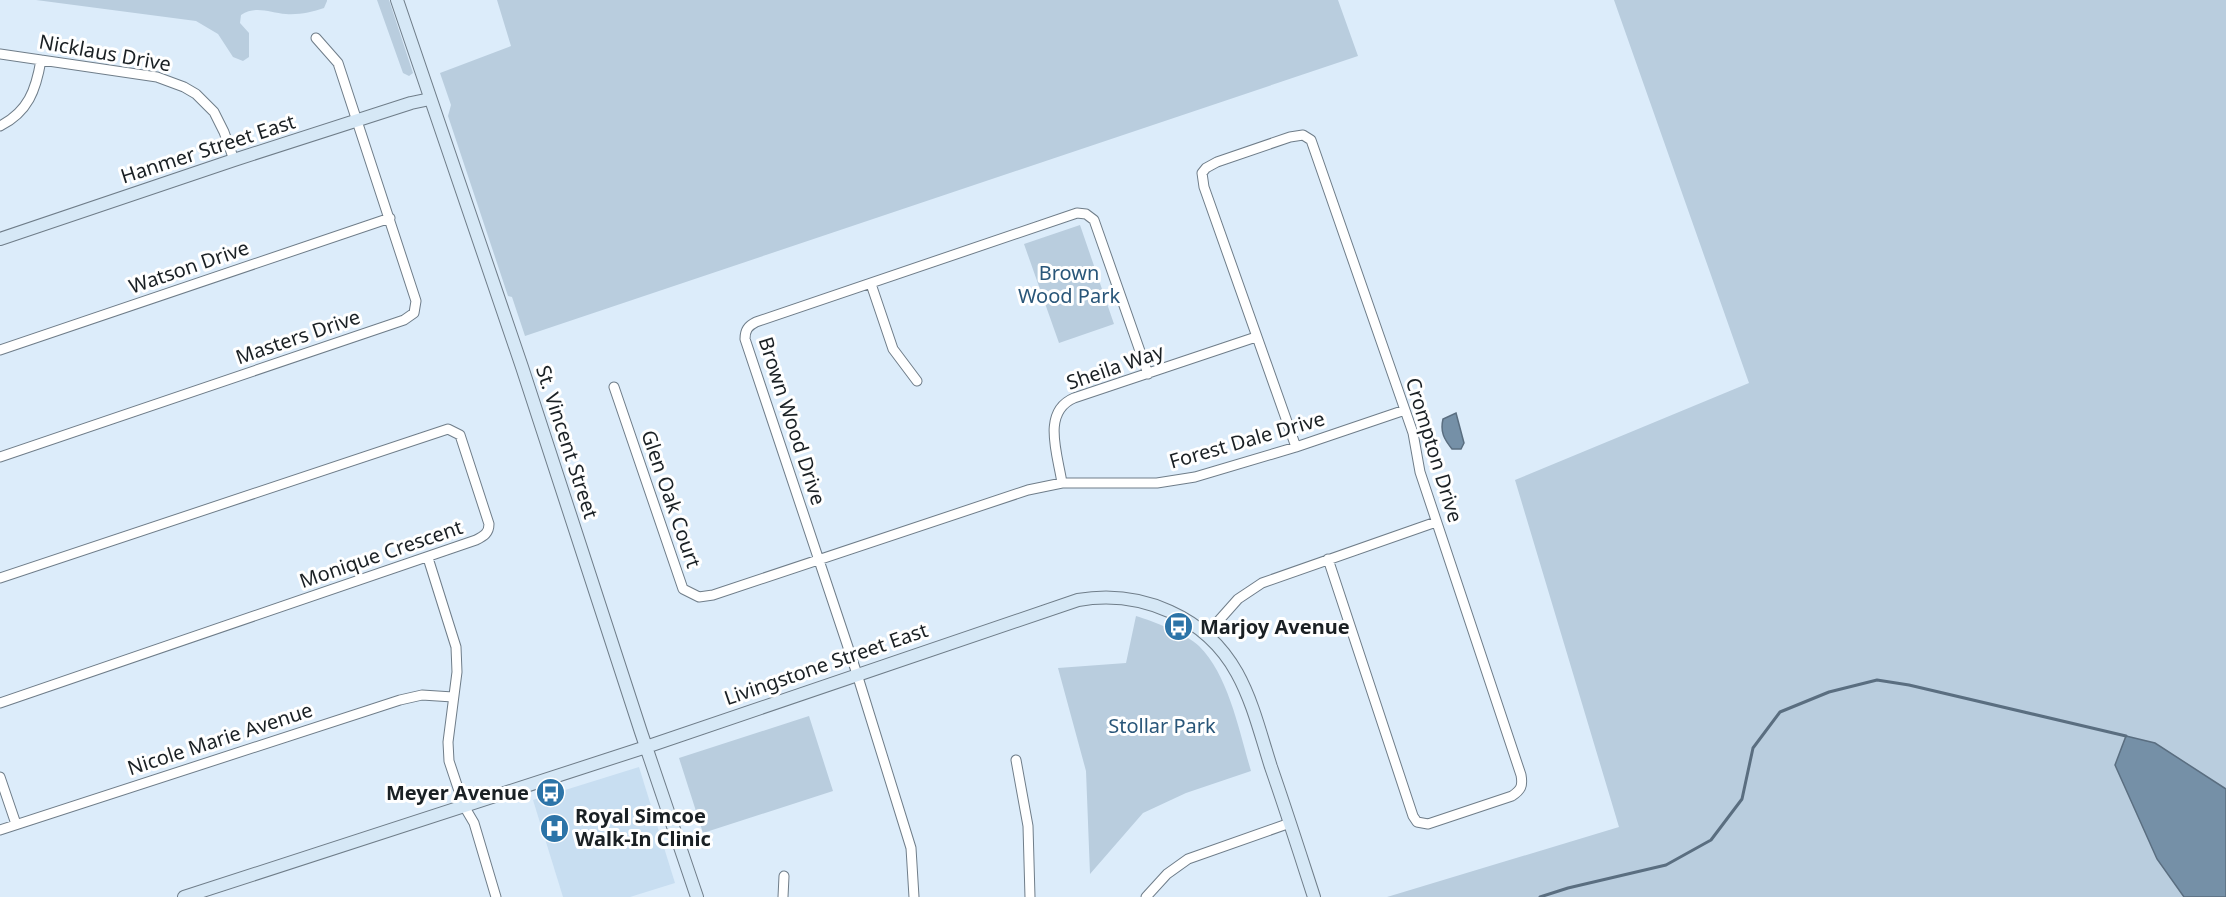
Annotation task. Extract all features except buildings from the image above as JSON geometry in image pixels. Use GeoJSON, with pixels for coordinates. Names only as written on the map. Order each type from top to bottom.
{"type":"FeatureCollection","features":[{"type":"Feature","properties":{"kind":"street","name":"St. Vincent Street"},"geometry":{"type":"LineString","coordinates":[[397,0],[698,897]]}},
{"type":"Feature","properties":{"kind":"street","name":"Masters Drive"},"geometry":{"type":"LineString","coordinates":[[0,457],[410,317],[416,308],[416,301],[338,63],[316,38]]}},
{"type":"Feature","properties":{"kind":"street","name":"Nicklaus Drive"},"geometry":{"type":"LineString","coordinates":[[0,54],[157,76],[184,87],[196,94],[213,112],[224,132],[234,160]]}},
{"type":"Feature","properties":{"kind":"street"},"geometry":{"type":"LineString","coordinates":[[0,126],[21,112],[30,101],[41,60]]}},
{"type":"Feature","properties":{"kind":"street","name":"Hanmer Street East"},"geometry":{"type":"LineString","coordinates":[[0,239],[234,160],[411,103],[430,99]]}},
{"type":"Feature","properties":{"kind":"street","name":"Crompton Drive"},"geometry":{"type":"LineString","coordinates":[[1296,447],[1204,187],[1202,174],[1206,168],[1217,162],[1290,137],[1303,135],[1311,140],[1413,434],[1420,472],[1523,783],[1521,790],[1512,796],[1436,822],[1422,825],[1417,822],[1413,816],[1328,559]]}},
{"type":"Feature","properties":{"kind":"street","name":"Brown Wood Drive"},"geometry":{"type":"LineString","coordinates":[[914,897],[911,848],[819,558],[744,339],[745,332],[749,325],[756,322],[1077,213],[1086,214],[1094,220],[1148,374]]}},
{"type":"Feature","properties":{"kind":"street","name":"Watson Drive"},"geometry":{"type":"LineString","coordinates":[[0,350],[390,218]]}},
{"type":"Feature","properties":{"kind":"street"},"geometry":{"type":"LineString","coordinates":[[871,284],[893,349],[918,381]]}},
{"type":"Feature","properties":{"kind":"street","name":"Sheila Way"},"geometry":{"type":"LineString","coordinates":[[1062,483],[1053,421],[1062,405],[1256,337]]}},
{"type":"Feature","properties":{"kind":"street","name":"Glen Oak Court"},"geometry":{"type":"LineString","coordinates":[[614,387],[683,589],[699,597],[713,595],[819,558]]}},
{"type":"Feature","properties":{"kind":"street","name":"Forest Dale Drive"},"geometry":{"type":"LineString","coordinates":[[819,558],[1008,495],[1062,483],[1157,483],[1213,473],[1405,410]]}},
{"type":"Feature","properties":{"kind":"street","name":"Monique Crescent"},"geometry":{"type":"LineString","coordinates":[[0,578],[440,430],[448,429],[460,435],[488,517],[489,530],[484,537],[0,703]]}},
{"type":"Feature","properties":{"kind":"street"},"geometry":{"type":"LineString","coordinates":[[1206,635],[1248,590],[1270,579],[1436,522]]}},
{"type":"Feature","properties":{"kind":"street"},"geometry":{"type":"LineString","coordinates":[[428,558],[456,647],[457,672],[448,736],[448,754],[464,806],[474,824],[496,897]]}},
{"type":"Feature","properties":{"kind":"street","name":"Livingstone Street East"},"geometry":{"type":"LineString","coordinates":[[184,897],[646,747],[1067,604],[1094,598],[1120,598],[1149,603],[1174,613],[1206,635],[1224,653],[1244,687],[1314,897]]}},
{"type":"Feature","properties":{"kind":"street","name":"Nicole Marie Avenue"},"geometry":{"type":"LineString","coordinates":[[0,830],[400,700],[422,695],[453,697]]}},
{"type":"Feature","properties":{"kind":"street"},"geometry":{"type":"LineString","coordinates":[[1016,760],[1028,826],[1030,897]]}},
{"type":"Feature","properties":{"kind":"street"},"geometry":{"type":"LineString","coordinates":[[0,777],[16,824]]}},
{"type":"Feature","properties":{"kind":"street"},"geometry":{"type":"LineString","coordinates":[[1146,897],[1167,874],[1188,859],[1290,823]]}},
{"type":"Feature","properties":{"kind":"street"},"geometry":{"type":"LineString","coordinates":[[783,897],[784,876]]}},
{"type":"Feature","properties":{"kind":"shaded area"},"geometry":{"type":"Polygon","coordinates":[[[1456,413],[1464,443],[1461,449],[1452,449],[1442,432],[1443,419],[1456,413]]]}},
{"type":"Feature","properties":{"kind":"shaded area"},"geometry":{"type":"Polygon","coordinates":[[[2126,736],[2155,743],[2226,789],[2226,897],[2184,897],[2157,859],[2115,765],[2126,736]]]}},
{"type":"Feature","properties":{"kind":"shaded area"},"geometry":{"type":"Polygon","coordinates":[[[639,767],[675,883],[630,897],[563,897],[533,800],[639,767]]]}},
{"type":"Feature","properties":{"kind":"green space"},"geometry":{"type":"Polygon","coordinates":[[[36,0],[327,1],[324,8],[305,13],[286,14],[252,10],[241,15],[240,23],[249,33],[249,57],[243,61],[233,57],[218,34],[196,21],[36,0]]]}},
{"type":"Feature","properties":{"kind":"green space"},"geometry":{"type":"Polygon","coordinates":[[[377,0],[389,0],[413,73],[409,76],[403,73],[377,0]]]}},
{"type":"Feature","properties":{"kind":"green space"},"geometry":{"type":"Polygon","coordinates":[[[497,0],[1338,0],[1358,56],[525,336],[512,297],[508,296],[448,116],[451,105],[440,73],[511,46],[497,0]]]}},
{"type":"Feature","properties":{"kind":"green space"},"geometry":{"type":"Polygon","coordinates":[[[1614,0],[2226,0],[2226,897],[1387,897],[1619,827],[1515,480],[1749,383],[1614,0]]]}},
{"type":"Feature","properties":{"kind":"green space","name":"Brown Wood Park"},"geometry":{"type":"Polygon","coordinates":[[[1080,225],[1114,324],[1059,343],[1024,244],[1080,225]]]}},
{"type":"Feature","properties":{"kind":"green space","name":"Stollar Park"},"geometry":{"type":"Polygon","coordinates":[[[1136,616],[1194,641],[1209,658],[1232,705],[1251,771],[1186,793],[1143,813],[1090,874],[1086,771],[1058,668],[1126,663],[1136,616]]]}},
{"type":"Feature","properties":{"kind":"green space"},"geometry":{"type":"Polygon","coordinates":[[[809,716],[833,791],[703,833],[679,758],[809,716]]]}},
{"type":"Feature","properties":{"kind":"waterway"},"geometry":{"type":"LineString","coordinates":[[1540,897],[1568,888],[1666,865],[1711,840],[1742,799],[1753,748],[1780,712],[1829,692],[1877,680],[1909,685],[2126,736]]}},
{"type":"Feature","properties":{"kind":"place","name":"Marjoy Avenue"},"geometry":{"type":"Point","coordinates":[1179,627]}},
{"type":"Feature","properties":{"kind":"place","name":"Meyer Avenue"},"geometry":{"type":"Point","coordinates":[550,793]}},
{"type":"Feature","properties":{"kind":"place","name":"Royal Simcoe Walk-In Clinic"},"geometry":{"type":"Point","coordinates":[554,828]}}]}
